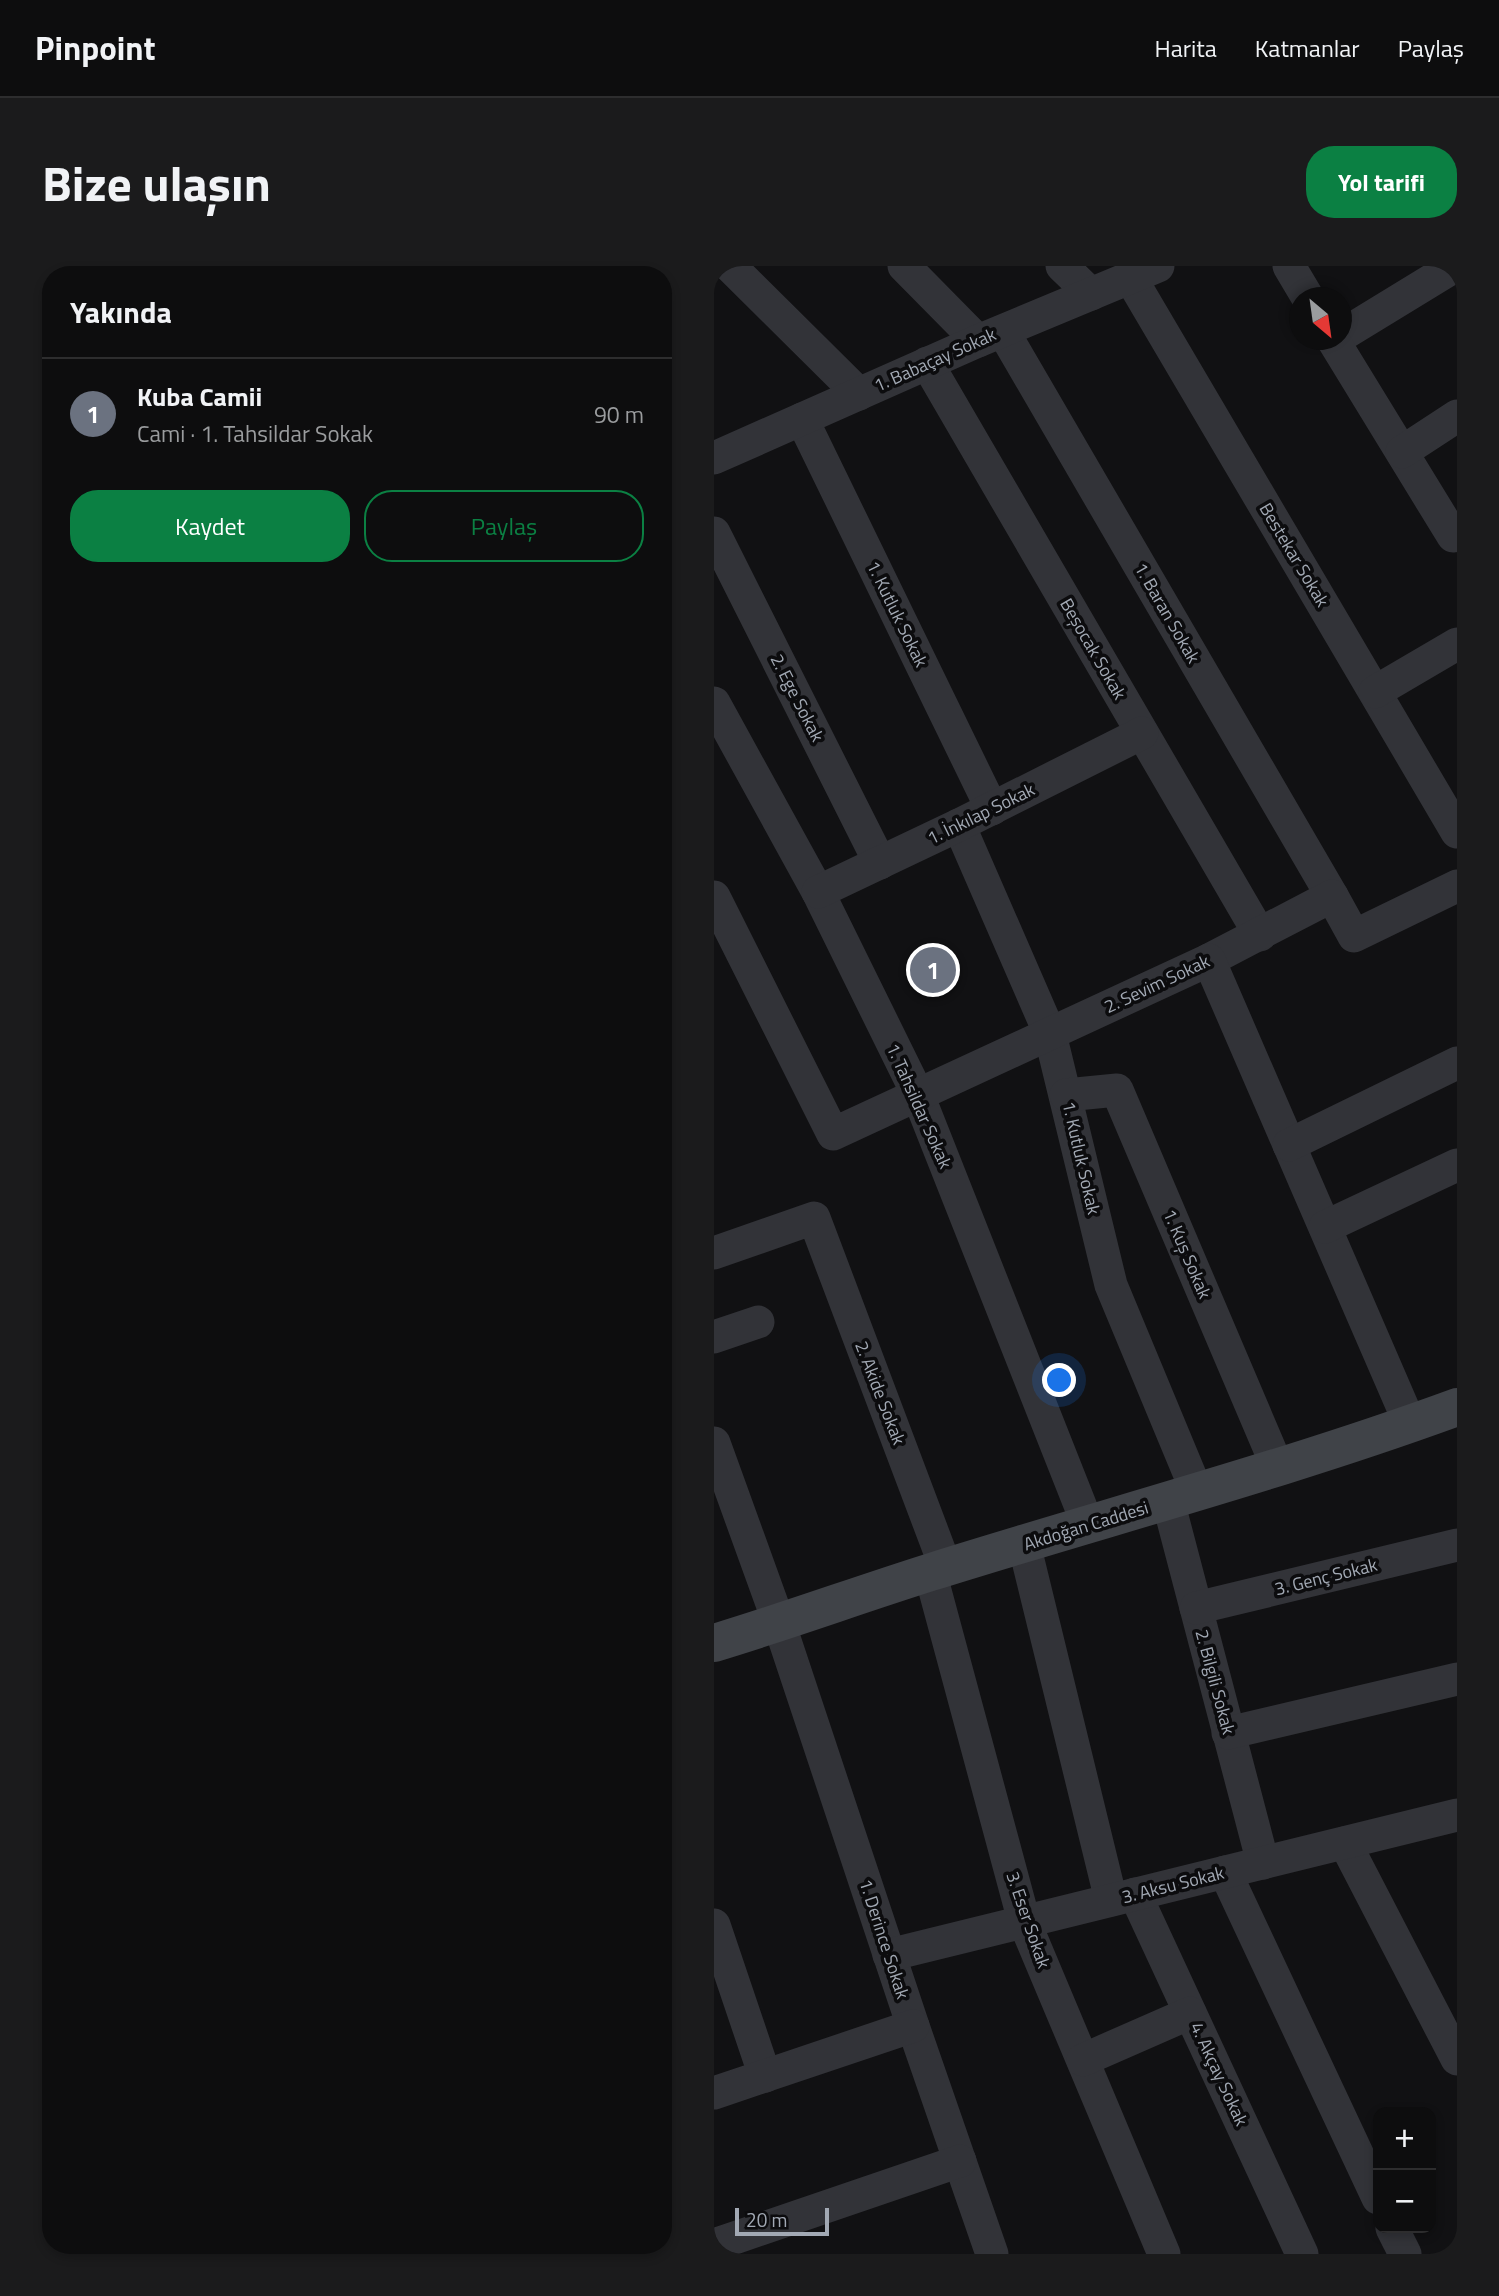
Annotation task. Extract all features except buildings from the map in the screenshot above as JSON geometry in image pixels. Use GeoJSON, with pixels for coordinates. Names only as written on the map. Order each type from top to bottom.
{"type":"FeatureCollection","features":[{"type":"Feature","properties":{"kind":"street"},"geometry":{"type":"LineString","coordinates":[[730,266],[859,394]]}},
{"type":"Feature","properties":{"kind":"street","name":"1. Baran Sokak"},"geometry":{"type":"LineString","coordinates":[[904,266],[991,336],[1332,896]]}},
{"type":"Feature","properties":{"kind":"street"},"geometry":{"type":"LineString","coordinates":[[1062,266],[1091,294]]}},
{"type":"Feature","properties":{"kind":"street"},"geometry":{"type":"LineString","coordinates":[[1289,266],[1301,287]]}},
{"type":"Feature","properties":{"kind":"street"},"geometry":{"type":"LineString","coordinates":[[1352,329],[1455,266]]}},
{"type":"Feature","properties":{"kind":"street","name":"1. Babaçay Sokak"},"geometry":{"type":"LineString","coordinates":[[717,451],[802,419],[1144,272]]}},
{"type":"Feature","properties":{"kind":"street","name":"Bestekar Sokak"},"geometry":{"type":"LineString","coordinates":[[1144,272],[1375,692],[1457,832]]}},
{"type":"Feature","properties":{"kind":"street"},"geometry":{"type":"LineString","coordinates":[[1340,350],[1453,536]]}},
{"type":"Feature","properties":{"kind":"street","name":"Beşocak Sokak"},"geometry":{"type":"LineString","coordinates":[[927,363],[1260,935]]}},
{"type":"Feature","properties":{"kind":"street"},"geometry":{"type":"LineString","coordinates":[[1402,452],[1457,416]]}},
{"type":"Feature","properties":{"kind":"street","name":"1. Kutluk Sokak"},"geometry":{"type":"LineString","coordinates":[[802,419],[992,809]]}},
{"type":"Feature","properties":{"kind":"street","name":"2. Ege Sokak"},"geometry":{"type":"LineString","coordinates":[[714,533],[880,863]]}},
{"type":"Feature","properties":{"kind":"street"},"geometry":{"type":"LineString","coordinates":[[1375,692],[1457,644]]}},
{"type":"Feature","properties":{"kind":"street","name":"1. Tahsildar Sokak"},"geometry":{"type":"LineString","coordinates":[[714,703],[818,892],[918,1096],[1088,1525]]}},
{"type":"Feature","properties":{"kind":"street","name":"1. İnkılap Sokak"},"geometry":{"type":"LineString","coordinates":[[818,892],[992,809],[1142,733]]}},
{"type":"Feature","properties":{"kind":"street","name":"1. Kutluk Sokak"},"geometry":{"type":"LineString","coordinates":[[959,825],[1050,1034],[1111,1285],[1182,1497]]}},
{"type":"Feature","properties":{"kind":"street"},"geometry":{"type":"LineString","coordinates":[[1332,896],[1353,936],[1457,886]]}},
{"type":"Feature","properties":{"kind":"street","name":"2. Sevim Sokak"},"geometry":{"type":"LineString","coordinates":[[714,897],[833,1134],[1209,960],[1332,896]]}},
{"type":"Feature","properties":{"kind":"street"},"geometry":{"type":"LineString","coordinates":[[1209,960],[1410,1424]]}},
{"type":"Feature","properties":{"kind":"street"},"geometry":{"type":"LineString","coordinates":[[1289,1145],[1457,1063]]}},
{"type":"Feature","properties":{"kind":"street","name":"1. Kuş Sokak"},"geometry":{"type":"LineString","coordinates":[[1066,1095],[1117,1090],[1277,1466]]}},
{"type":"Feature","properties":{"kind":"street"},"geometry":{"type":"LineString","coordinates":[[1325,1227],[1457,1165]]}},
{"type":"Feature","properties":{"kind":"street","name":"2. Akide Sokak"},"geometry":{"type":"LineString","coordinates":[[717,1244],[814,1218],[938,1570]]}},
{"type":"Feature","properties":{"kind":"street"},"geometry":{"type":"LineString","coordinates":[[714,1337],[758,1322]]}},
{"type":"Feature","properties":{"kind":"street","name":"Akdoğan Caddesi"},"geometry":{"type":"LineString","coordinates":[[714,1643],[938,1570],[1182,1497],[1457,1407]]}},
{"type":"Feature","properties":{"kind":"street","name":"1. Derince Sokak"},"geometry":{"type":"LineString","coordinates":[[714,1443],[779,1623],[912,2026],[992,2254]]}},
{"type":"Feature","properties":{"kind":"street","name":"2. Bilgili Sokak"},"geometry":{"type":"LineString","coordinates":[[1182,1497],[1196,1608],[1262,1863]]}},
{"type":"Feature","properties":{"kind":"street","name":"4. Akçay Sokak"},"geometry":{"type":"LineString","coordinates":[[1024,1544],[1123,1897],[1190,2013],[1302,2254]]}},
{"type":"Feature","properties":{"kind":"street","name":"3. Genç Sokak"},"geometry":{"type":"LineString","coordinates":[[1196,1608],[1457,1545]]}},
{"type":"Feature","properties":{"kind":"street","name":"3. Eser Sokak"},"geometry":{"type":"LineString","coordinates":[[938,1570],[1024,1921],[1164,2254]]}},
{"type":"Feature","properties":{"kind":"street"},"geometry":{"type":"LineString","coordinates":[[1228,1733],[1457,1679]]}},
{"type":"Feature","properties":{"kind":"street","name":"3. Aksu Sokak"},"geometry":{"type":"LineString","coordinates":[[889,1955],[1457,1815]]}},
{"type":"Feature","properties":{"kind":"street"},"geometry":{"type":"LineString","coordinates":[[1345,1843],[1457,2059]]}},
{"type":"Feature","properties":{"kind":"street"},"geometry":{"type":"LineString","coordinates":[[1225,1872],[1373,2186]]}},
{"type":"Feature","properties":{"kind":"street"},"geometry":{"type":"LineString","coordinates":[[714,1925],[765,2076]]}},
{"type":"Feature","properties":{"kind":"street"},"geometry":{"type":"LineString","coordinates":[[1083,2060],[1190,2013]]}},
{"type":"Feature","properties":{"kind":"street"},"geometry":{"type":"LineString","coordinates":[[714,2093],[912,2026]]}},
{"type":"Feature","properties":{"kind":"street"},"geometry":{"type":"LineString","coordinates":[[714,2245],[960,2161]]}},
{"type":"Feature","properties":{"kind":"street"},"geometry":{"type":"LineString","coordinates":[[1394,2233],[1405,2254]]}},
{"type":"Feature","properties":{"kind":"place","name":"Kuba Camii"},"geometry":{"type":"Point","coordinates":[933,970]}}]}
